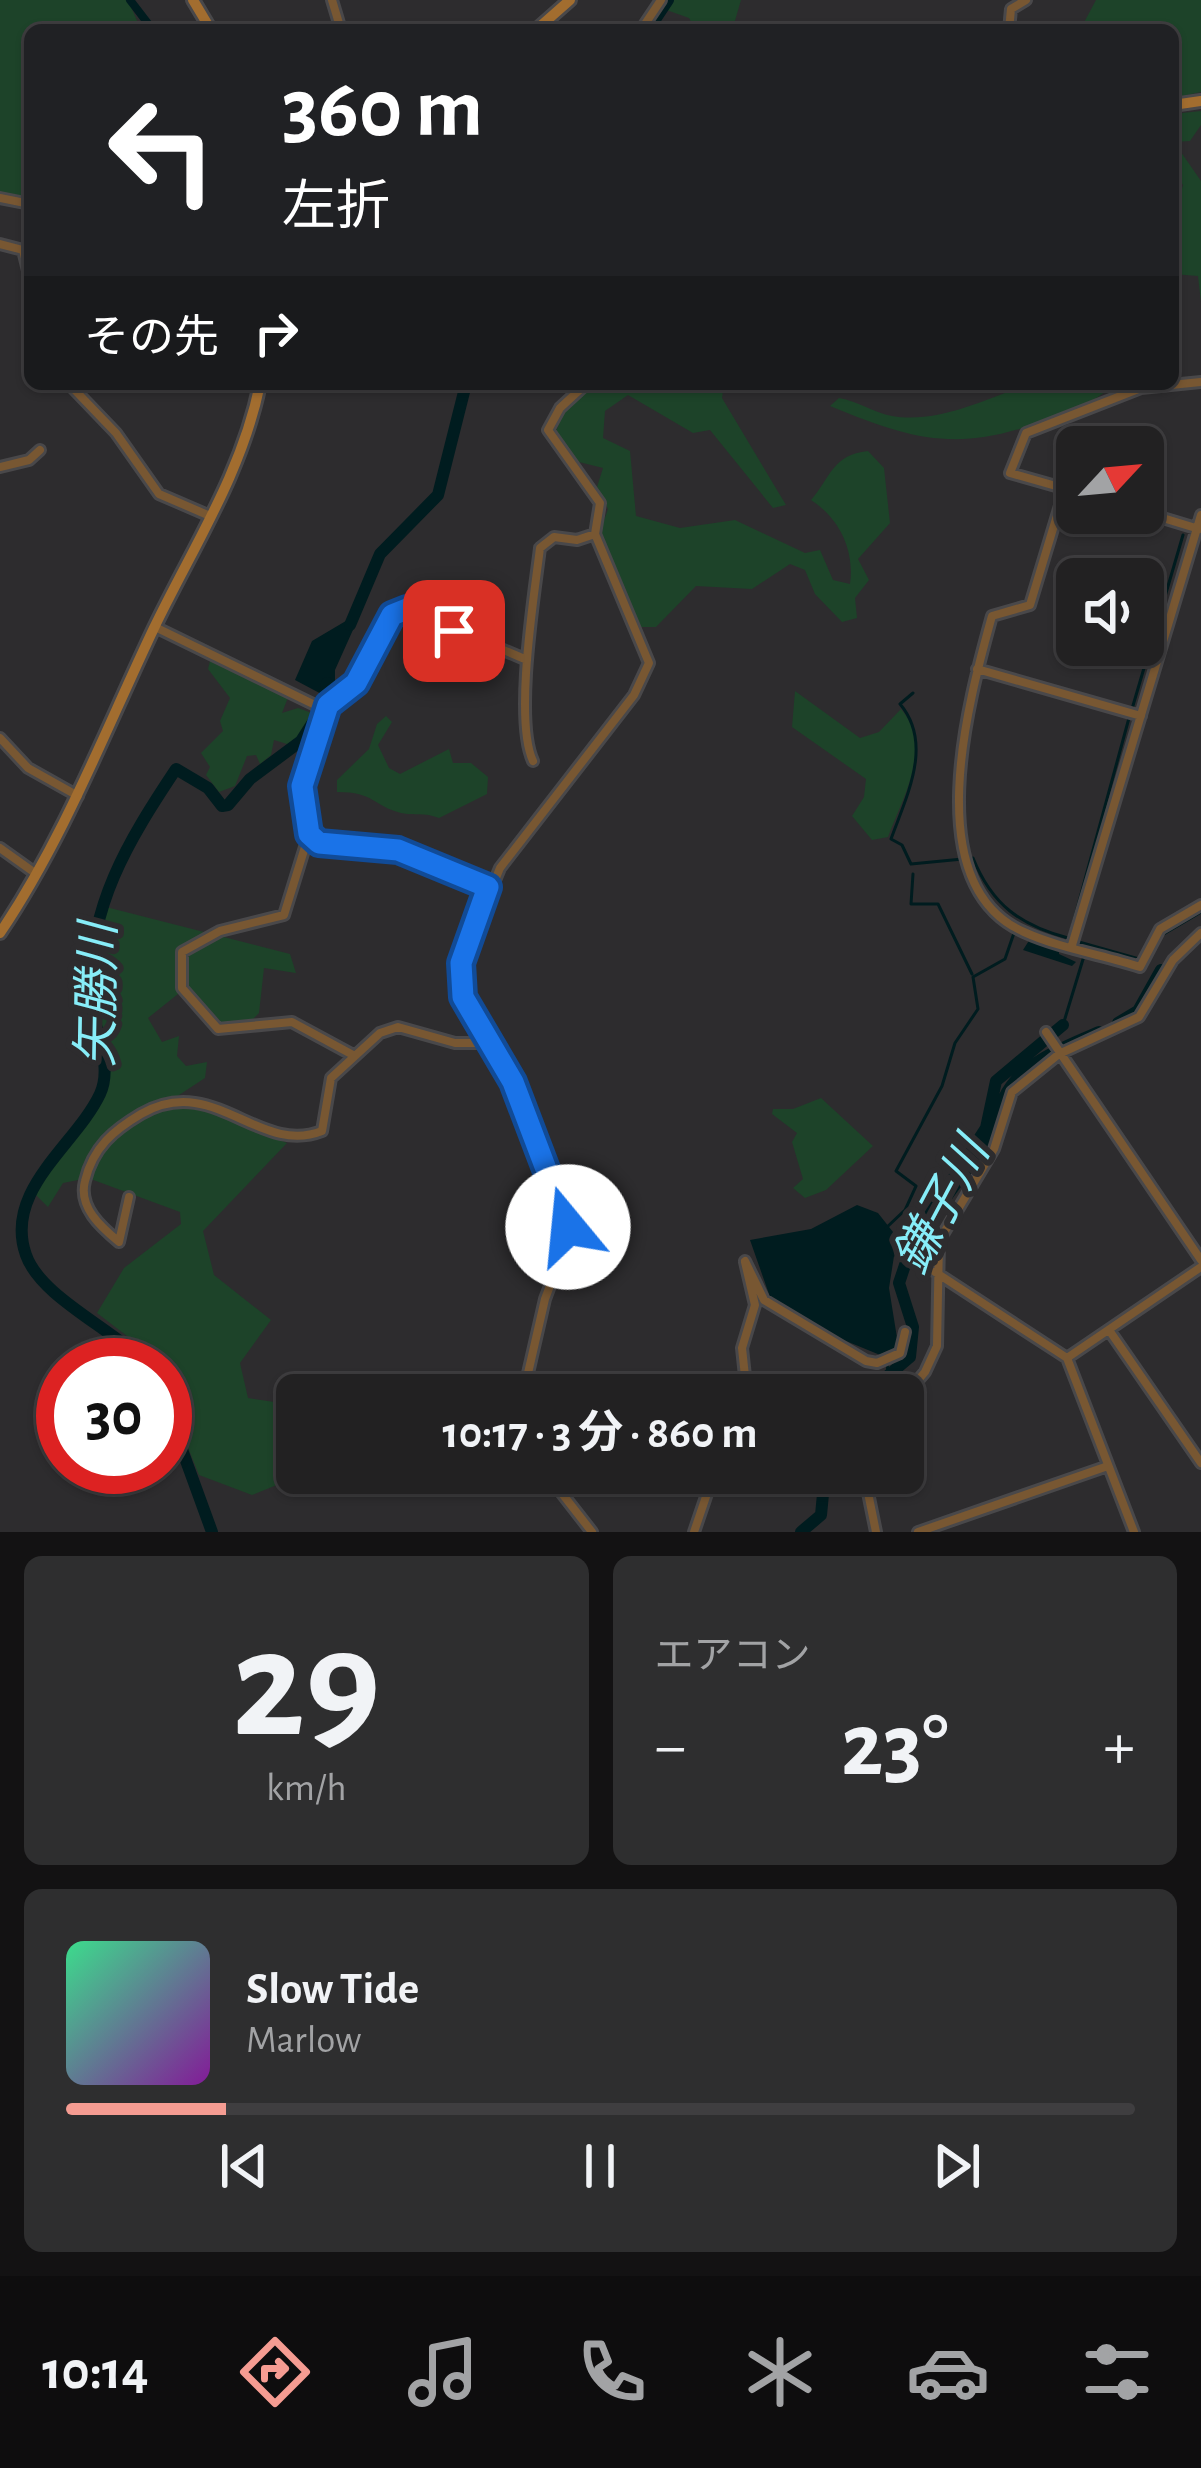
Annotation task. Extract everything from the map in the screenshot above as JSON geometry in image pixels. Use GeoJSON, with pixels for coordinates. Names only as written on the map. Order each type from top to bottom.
{"type":"FeatureCollection","features":[{"type":"Feature","properties":{"kind":"street"},"geometry":{"type":"LineString","coordinates":[[543,24],[570,0]]}},
{"type":"Feature","properties":{"kind":"street"},"geometry":{"type":"LineString","coordinates":[[1010,24],[1011,9],[1026,0]]}},
{"type":"Feature","properties":{"kind":"street"},"geometry":{"type":"LineString","coordinates":[[75,390],[116,433],[159,494],[210,516]]}},
{"type":"Feature","properties":{"kind":"street"},"geometry":{"type":"LineString","coordinates":[[0,933],[78,796],[238,462],[258,390]]}},
{"type":"Feature","properties":{"kind":"street"},"geometry":{"type":"LineString","coordinates":[[529,1374],[568,1227],[555,1180],[492,1043],[469,1014],[461,963],[488,887],[634,695],[649,663],[595,534],[600,503],[548,430],[560,408],[580,390]]}},
{"type":"Feature","properties":{"kind":"street"},"geometry":{"type":"LineString","coordinates":[[1056,486],[1010,472],[1025,433],[1136,390]]}},
{"type":"Feature","properties":{"kind":"street"},"geometry":{"type":"LineString","coordinates":[[0,467],[29,460],[40,450]]}},
{"type":"Feature","properties":{"kind":"street"},"geometry":{"type":"LineString","coordinates":[[1072,944],[1201,514]]}},
{"type":"Feature","properties":{"kind":"street"},"geometry":{"type":"LineString","coordinates":[[1164,518],[1199,529]]}},
{"type":"Feature","properties":{"kind":"street"},"geometry":{"type":"LineString","coordinates":[[1056,519],[1030,605],[992,616],[977,669],[957,778],[957,820],[974,877],[984,897],[1021,932],[1140,967],[1160,929],[1201,905]]}},
{"type":"Feature","properties":{"kind":"street"},"geometry":{"type":"LineString","coordinates":[[533,760],[525,730],[526,660],[539,548],[554,537],[578,540],[595,534]]}},
{"type":"Feature","properties":{"kind":"street"},"geometry":{"type":"LineString","coordinates":[[352,1055],[292,1022],[218,1029],[180,984],[186,949],[220,932],[284,915],[309,834],[302,786],[328,705],[356,683],[371,648],[400,609],[526,660]]}},
{"type":"Feature","properties":{"kind":"street"},"geometry":{"type":"LineString","coordinates":[[155,627],[315,705],[325,719]]}},
{"type":"Feature","properties":{"kind":"street"},"geometry":{"type":"LineString","coordinates":[[977,669],[1141,716]]}},
{"type":"Feature","properties":{"kind":"street"},"geometry":{"type":"LineString","coordinates":[[0,738],[28,768],[78,796]]}},
{"type":"Feature","properties":{"kind":"street"},"geometry":{"type":"LineString","coordinates":[[309,834],[319,843],[398,850],[488,887]]}},
{"type":"Feature","properties":{"kind":"street"},"geometry":{"type":"LineString","coordinates":[[0,848],[35,873]]}},
{"type":"Feature","properties":{"kind":"street"},"geometry":{"type":"LineString","coordinates":[[923,1374],[937,1346],[940,1315],[935,1272],[942,1232],[994,1149],[1012,1092],[1059,1054],[1139,1017],[1173,960],[1201,933]]}},
{"type":"Feature","properties":{"kind":"street"},"geometry":{"type":"LineString","coordinates":[[129,1197],[119,1242],[92,1216],[83,1192],[97,1152],[122,1120],[165,1100],[205,1103],[296,1140],[325,1128],[331,1078],[380,1033],[398,1027],[455,1043],[492,1043]]}},
{"type":"Feature","properties":{"kind":"street"},"geometry":{"type":"LineString","coordinates":[[1046,1032],[1201,1263],[1067,1358]]}},
{"type":"Feature","properties":{"kind":"street"},"geometry":{"type":"LineString","coordinates":[[745,1374],[742,1348],[755,1305],[745,1261],[764,1300],[866,1360],[877,1363],[900,1353],[905,1333]]}},
{"type":"Feature","properties":{"kind":"street"},"geometry":{"type":"LineString","coordinates":[[935,1272],[1067,1358],[1105,1467],[1134,1532]]}},
{"type":"Feature","properties":{"kind":"street"},"geometry":{"type":"LineString","coordinates":[[1109,1330],[1201,1463]]}},
{"type":"Feature","properties":{"kind":"street"},"geometry":{"type":"LineString","coordinates":[[918,1532],[1105,1467]]}},
{"type":"Feature","properties":{"kind":"street"},"geometry":{"type":"LineString","coordinates":[[562,1494],[592,1532]]}},
{"type":"Feature","properties":{"kind":"street"},"geometry":{"type":"LineString","coordinates":[[694,1532],[708,1494]]}},
{"type":"Feature","properties":{"kind":"street"},"geometry":{"type":"LineString","coordinates":[[868,1494],[876,1532]]}},
{"type":"Feature","properties":{"kind":"green space"},"geometry":{"type":"Polygon","coordinates":[[[0,0],[128,0],[138,24],[24,24],[24,196],[0,192],[0,0]]]}},
{"type":"Feature","properties":{"kind":"green space"},"geometry":{"type":"Polygon","coordinates":[[[665,0],[741,0],[734,24],[692,24],[689,18],[661,8],[665,0]]]}},
{"type":"Feature","properties":{"kind":"green space"},"geometry":{"type":"Polygon","coordinates":[[[1096,0],[1201,0],[1201,92],[1179,97],[1179,24],[1083,24],[1096,0]]]}},
{"type":"Feature","properties":{"kind":"green space"},"geometry":{"type":"Polygon","coordinates":[[[1201,111],[1201,125],[1190,141],[1179,142],[1179,113],[1201,111]]]}},
{"type":"Feature","properties":{"kind":"green space"},"geometry":{"type":"Polygon","coordinates":[[[1179,149],[1201,181],[1201,302],[1198,276],[1179,274],[1183,185],[1179,149]]]}},
{"type":"Feature","properties":{"kind":"green space"},"geometry":{"type":"Polygon","coordinates":[[[585,390],[723,390],[722,398],[786,505],[773,508],[710,430],[693,433],[628,395],[605,411],[603,438],[630,451],[636,516],[680,528],[735,520],[805,553],[820,550],[833,580],[850,584],[850,559],[843,536],[811,500],[839,462],[868,451],[884,468],[890,523],[858,559],[869,580],[855,598],[857,618],[842,622],[815,594],[805,570],[790,564],[752,589],[696,586],[656,627],[639,627],[599,535],[608,509],[597,487],[603,468],[571,460],[554,436],[564,412],[585,390]]]}},
{"type":"Feature","properties":{"kind":"green space"},"geometry":{"type":"Polygon","coordinates":[[[1013,390],[1107,390],[1066,413],[1017,430],[963,439],[887,428],[830,406],[839,398],[909,418],[962,409],[1013,390]]]}},
{"type":"Feature","properties":{"kind":"green space"},"geometry":{"type":"Polygon","coordinates":[[[211,657],[289,695],[282,713],[298,708],[320,716],[303,749],[274,740],[271,755],[260,764],[256,755],[247,756],[235,786],[219,792],[206,775],[210,767],[201,753],[223,731],[220,721],[230,698],[208,669],[211,657]]]}},
{"type":"Feature","properties":{"kind":"green space"},"geometry":{"type":"Polygon","coordinates":[[[795,691],[860,738],[879,732],[901,709],[911,724],[915,739],[912,772],[888,837],[872,840],[852,816],[864,797],[866,779],[792,727],[795,691]]]}},
{"type":"Feature","properties":{"kind":"green space"},"geometry":{"type":"Polygon","coordinates":[[[386,716],[392,722],[378,745],[389,768],[400,774],[449,749],[453,763],[471,763],[488,777],[487,794],[439,818],[401,813],[359,794],[337,792],[337,780],[369,749],[377,724],[386,716]]]}},
{"type":"Feature","properties":{"kind":"green space"},"geometry":{"type":"Polygon","coordinates":[[[106,907],[290,954],[296,973],[264,968],[259,1013],[247,1025],[221,1022],[188,986],[148,1018],[162,1042],[179,1036],[177,1056],[186,1066],[207,1062],[205,1078],[176,1097],[287,1143],[203,1231],[214,1275],[271,1320],[240,1363],[248,1398],[276,1402],[276,1485],[252,1495],[199,1475],[192,1458],[192,1338],[130,1338],[97,1313],[124,1268],[181,1224],[180,1212],[88,1178],[63,1183],[48,1207],[35,1194],[110,1075],[96,970],[106,907]]]}},
{"type":"Feature","properties":{"kind":"green space"},"geometry":{"type":"Polygon","coordinates":[[[821,1098],[873,1146],[826,1190],[805,1198],[793,1188],[803,1179],[792,1142],[797,1133],[772,1114],[773,1109],[793,1109],[821,1098]]]}},
{"type":"Feature","properties":{"kind":"water"},"geometry":{"type":"Polygon","coordinates":[[[361,612],[335,670],[335,693],[327,697],[295,680],[312,641],[361,612]]]}},
{"type":"Feature","properties":{"kind":"water"},"geometry":{"type":"Polygon","coordinates":[[[1030,939],[1059,948],[1059,954],[1076,962],[1072,966],[1023,950],[1030,939]]]}},
{"type":"Feature","properties":{"kind":"water"},"geometry":{"type":"Polygon","coordinates":[[[857,1205],[878,1213],[897,1237],[889,1288],[898,1344],[885,1357],[824,1332],[770,1297],[750,1240],[811,1229],[857,1205]]]}},
{"type":"Feature","properties":{"kind":"waterway"},"geometry":{"type":"LineString","coordinates":[[130,0],[148,24]]}},
{"type":"Feature","properties":{"kind":"waterway","name":"矢勝川"},"geometry":{"type":"LineString","coordinates":[[652,24],[668,0]]}},
{"type":"Feature","properties":{"kind":"waterway","name":"矢勝川"},"geometry":{"type":"LineString","coordinates":[[350,625],[380,554],[438,495],[464,390]]}},
{"type":"Feature","properties":{"kind":"waterway"},"geometry":{"type":"LineString","coordinates":[[1132,709],[1183,535]]}},
{"type":"Feature","properties":{"kind":"waterway","name":"矢勝川"},"geometry":{"type":"LineString","coordinates":[[115,1338],[34,1271],[22,1232],[33,1189],[89,1113],[104,1082],[91,996],[103,904],[127,849],[176,769],[208,788],[222,806],[228,805],[250,779],[301,741],[324,705],[327,683]]}},
{"type":"Feature","properties":{"kind":"waterway"},"geometry":{"type":"LineString","coordinates":[[913,693],[900,704],[915,736],[914,771],[891,839],[902,845],[911,864],[973,858],[989,888],[1010,911],[1068,938]]}},
{"type":"Feature","properties":{"kind":"waterway"},"geometry":{"type":"LineString","coordinates":[[1068,942],[1129,718]]}},
{"type":"Feature","properties":{"kind":"waterway"},"geometry":{"type":"LineString","coordinates":[[913,874],[911,904],[938,904],[972,974]]}},
{"type":"Feature","properties":{"kind":"waterway"},"geometry":{"type":"LineString","coordinates":[[1148,961],[1162,935],[1201,912]]}},
{"type":"Feature","properties":{"kind":"waterway"},"geometry":{"type":"LineString","coordinates":[[886,1228],[905,1210],[916,1186],[896,1171],[942,1086],[955,1043],[978,1009],[973,977],[1005,959],[1014,933]]}},
{"type":"Feature","properties":{"kind":"waterway"},"geometry":{"type":"LineString","coordinates":[[1079,942],[1139,959]]}},
{"type":"Feature","properties":{"kind":"waterway"},"geometry":{"type":"LineString","coordinates":[[1063,1025],[1084,956]]}},
{"type":"Feature","properties":{"kind":"waterway","name":"鎌子川"},"geometry":{"type":"LineString","coordinates":[[1118,1023],[1138,1011],[1161,970]]}},
{"type":"Feature","properties":{"kind":"waterway","name":"鎌子川"},"geometry":{"type":"LineString","coordinates":[[890,1374],[910,1357],[913,1327],[899,1283],[913,1241],[986,1128],[996,1081],[1063,1025]]}},
{"type":"Feature","properties":{"kind":"waterway","name":"鎌子川"},"geometry":{"type":"LineString","coordinates":[[973,1168],[989,1143],[1004,1098],[1021,1075],[1045,1057],[1099,1032]]}},
{"type":"Feature","properties":{"kind":"waterway"},"geometry":{"type":"LineString","coordinates":[[891,1253],[905,1260],[973,1168]]}},
{"type":"Feature","properties":{"kind":"waterway"},"geometry":{"type":"LineString","coordinates":[[887,1360],[888,1374]]}},
{"type":"Feature","properties":{"kind":"waterway","name":"矢勝川"},"geometry":{"type":"LineString","coordinates":[[192,1477],[212,1532]]}},
{"type":"Feature","properties":{"kind":"waterway","name":"鎌子川"},"geometry":{"type":"LineString","coordinates":[[801,1532],[821,1515],[823,1494]]}},
{"type":"Feature","properties":{"kind":"route"},"geometry":{"type":"LineString","coordinates":[[454,631],[407,609],[395,611],[356,683],[345,697],[328,705],[302,798],[309,834],[319,843],[398,850],[488,887],[478,927],[461,963],[463,997],[513,1082],[567,1212],[568,1227]]}}]}
